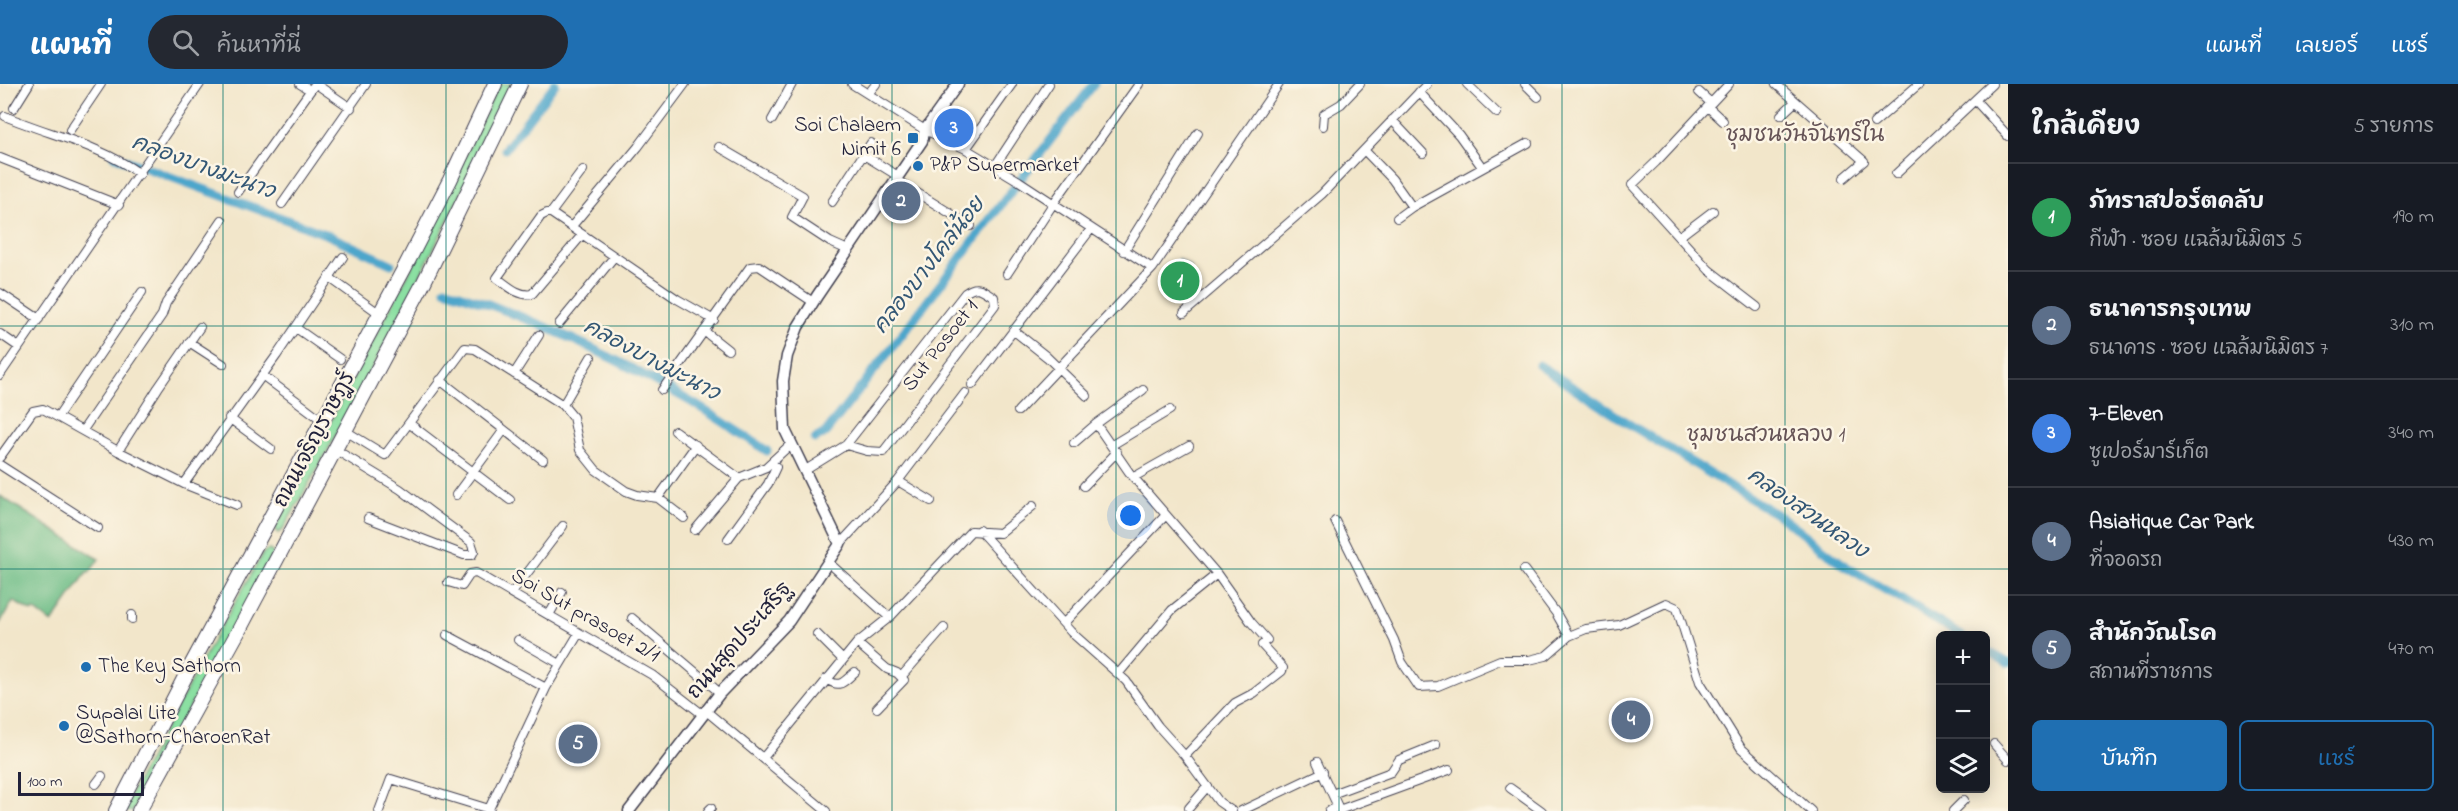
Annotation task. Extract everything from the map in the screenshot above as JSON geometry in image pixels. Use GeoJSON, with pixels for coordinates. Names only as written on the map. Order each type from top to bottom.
{"type":"FeatureCollection","features":[{"type":"Feature","properties":{"kind":"main road","name":"ถนนเจริญราษฎร์"},"geometry":{"type":"LineString","coordinates":[[116,811],[450,180],[495,84]]}},
{"type":"Feature","properties":{"kind":"main road","name":"ถนนเจริญราษฎร์"},"geometry":{"type":"LineString","coordinates":[[139,811],[336,450],[344,430],[433,263],[520,84]]}},
{"type":"Feature","properties":{"kind":"main road"},"geometry":{"type":"LineString","coordinates":[[259,539],[281,548]]}},
{"type":"Feature","properties":{"kind":"street"},"geometry":{"type":"LineString","coordinates":[[14,108],[28,84]]}},
{"type":"Feature","properties":{"kind":"street"},"geometry":{"type":"LineString","coordinates":[[70,130],[101,84]]}},
{"type":"Feature","properties":{"kind":"street"},"geometry":{"type":"LineString","coordinates":[[0,375],[200,84]]}},
{"type":"Feature","properties":{"kind":"street"},"geometry":{"type":"LineString","coordinates":[[300,84],[314,86],[351,108]]}},
{"type":"Feature","properties":{"kind":"street"},"geometry":{"type":"LineString","coordinates":[[282,204],[366,84]]}},
{"type":"Feature","properties":{"kind":"street"},"geometry":{"type":"LineString","coordinates":[[572,226],[638,147],[685,84]]}},
{"type":"Feature","properties":{"kind":"street"},"geometry":{"type":"LineString","coordinates":[[772,120],[792,84]]}},
{"type":"Feature","properties":{"kind":"street"},"geometry":{"type":"LineString","coordinates":[[852,84],[925,130],[966,149],[1017,179],[1152,268]]}},
{"type":"Feature","properties":{"kind":"street"},"geometry":{"type":"LineString","coordinates":[[868,94],[876,84]]}},
{"type":"Feature","properties":{"kind":"street"},"geometry":{"type":"LineString","coordinates":[[958,84],[925,130],[922,141],[813,302],[798,327],[787,356],[783,381],[784,423],[791,444],[840,544],[898,481],[965,393]]}},
{"type":"Feature","properties":{"kind":"street"},"geometry":{"type":"LineString","coordinates":[[966,149],[1012,84]]}},
{"type":"Feature","properties":{"kind":"street"},"geometry":{"type":"LineString","coordinates":[[995,166],[1049,84]]}},
{"type":"Feature","properties":{"kind":"street"},"geometry":{"type":"LineString","coordinates":[[1007,274],[1053,204],[1139,84]]}},
{"type":"Feature","properties":{"kind":"street"},"geometry":{"type":"LineString","coordinates":[[1018,411],[1060,369],[1152,268],[1279,84]]}},
{"type":"Feature","properties":{"kind":"street"},"geometry":{"type":"LineString","coordinates":[[1184,313],[1322,194],[1427,84]]}},
{"type":"Feature","properties":{"kind":"street"},"geometry":{"type":"LineString","coordinates":[[1467,84],[1497,113]]}},
{"type":"Feature","properties":{"kind":"street"},"geometry":{"type":"LineString","coordinates":[[1525,84],[1538,97]]}},
{"type":"Feature","properties":{"kind":"street"},"geometry":{"type":"LineString","coordinates":[[1729,84],[1632,185],[1709,270],[1758,307]]}},
{"type":"Feature","properties":{"kind":"street"},"geometry":{"type":"LineString","coordinates":[[1776,84],[1864,161],[1844,178]]}},
{"type":"Feature","properties":{"kind":"street"},"geometry":{"type":"LineString","coordinates":[[1874,123],[1919,84]]}},
{"type":"Feature","properties":{"kind":"street"},"geometry":{"type":"LineString","coordinates":[[1896,174],[1992,84]]}},
{"type":"Feature","properties":{"kind":"street"},"geometry":{"type":"LineString","coordinates":[[1323,126],[1324,114],[1341,104],[1359,85]]}},
{"type":"Feature","properties":{"kind":"street"},"geometry":{"type":"LineString","coordinates":[[238,192],[314,86]]}},
{"type":"Feature","properties":{"kind":"street"},"geometry":{"type":"LineString","coordinates":[[1699,92],[1723,121]]}},
{"type":"Feature","properties":{"kind":"street"},"geometry":{"type":"LineString","coordinates":[[1419,93],[1459,135],[1482,167]]}},
{"type":"Feature","properties":{"kind":"street"},"geometry":{"type":"LineString","coordinates":[[1975,100],[2008,136]]}},
{"type":"Feature","properties":{"kind":"street"},"geometry":{"type":"LineString","coordinates":[[1781,115],[1795,102]]}},
{"type":"Feature","properties":{"kind":"street"},"geometry":{"type":"LineString","coordinates":[[5,116],[90,148],[141,173]]}},
{"type":"Feature","properties":{"kind":"street"},"geometry":{"type":"LineString","coordinates":[[1392,120],[1423,153]]}},
{"type":"Feature","properties":{"kind":"street"},"geometry":{"type":"LineString","coordinates":[[1124,251],[1198,133]]}},
{"type":"Feature","properties":{"kind":"street"},"geometry":{"type":"LineString","coordinates":[[832,202],[872,143]]}},
{"type":"Feature","properties":{"kind":"street"},"geometry":{"type":"LineString","coordinates":[[1398,218],[1412,207],[1528,143]]}},
{"type":"Feature","properties":{"kind":"street"},"geometry":{"type":"LineString","coordinates":[[719,147],[803,196],[792,217],[830,242],[848,250]]}},
{"type":"Feature","properties":{"kind":"street"},"geometry":{"type":"LineString","coordinates":[[1364,150],[1392,179],[1412,207]]}},
{"type":"Feature","properties":{"kind":"street"},"geometry":{"type":"LineString","coordinates":[[864,155],[971,226]]}},
{"type":"Feature","properties":{"kind":"street"},"geometry":{"type":"LineString","coordinates":[[0,158],[119,205]]}},
{"type":"Feature","properties":{"kind":"street"},"geometry":{"type":"LineString","coordinates":[[551,213],[583,170]]}},
{"type":"Feature","properties":{"kind":"street"},"geometry":{"type":"LineString","coordinates":[[1680,236],[1713,211]]}},
{"type":"Feature","properties":{"kind":"street"},"geometry":{"type":"LineString","coordinates":[[582,235],[532,294],[526,296],[497,278],[541,216],[551,213],[677,299],[714,320]]}},
{"type":"Feature","properties":{"kind":"street"},"geometry":{"type":"LineString","coordinates":[[83,430],[162,315],[166,303],[222,220]]}},
{"type":"Feature","properties":{"kind":"street"},"geometry":{"type":"LineString","coordinates":[[972,385],[1091,229]]}},
{"type":"Feature","properties":{"kind":"street"},"geometry":{"type":"LineString","coordinates":[[559,324],[614,257]]}},
{"type":"Feature","properties":{"kind":"street"},"geometry":{"type":"LineString","coordinates":[[184,484],[344,258]]}},
{"type":"Feature","properties":{"kind":"street"},"geometry":{"type":"LineString","coordinates":[[662,390],[750,267],[755,265],[813,302]]}},
{"type":"Feature","properties":{"kind":"street"},"geometry":{"type":"LineString","coordinates":[[330,278],[380,314]]}},
{"type":"Feature","properties":{"kind":"street","name":"Sut Posoet 1"},"geometry":{"type":"LineString","coordinates":[[804,471],[846,444],[965,293],[975,287],[980,287],[994,297],[995,305],[883,452],[867,451],[846,444]]}},
{"type":"Feature","properties":{"kind":"street"},"geometry":{"type":"LineString","coordinates":[[0,292],[39,319]]}},
{"type":"Feature","properties":{"kind":"street"},"geometry":{"type":"LineString","coordinates":[[58,416],[142,292]]}},
{"type":"Feature","properties":{"kind":"street"},"geometry":{"type":"LineString","coordinates":[[118,452],[200,327]]}},
{"type":"Feature","properties":{"kind":"street"},"geometry":{"type":"LineString","coordinates":[[296,328],[340,359]]}},
{"type":"Feature","properties":{"kind":"street"},"geometry":{"type":"LineString","coordinates":[[1013,330],[1088,396]]}},
{"type":"Feature","properties":{"kind":"street"},"geometry":{"type":"LineString","coordinates":[[704,332],[728,350]]}},
{"type":"Feature","properties":{"kind":"street"},"geometry":{"type":"LineString","coordinates":[[0,334],[19,347]]}},
{"type":"Feature","properties":{"kind":"street"},"geometry":{"type":"LineString","coordinates":[[514,374],[539,335]]}},
{"type":"Feature","properties":{"kind":"street"},"geometry":{"type":"LineString","coordinates":[[189,342],[223,364]]}},
{"type":"Feature","properties":{"kind":"street"},"geometry":{"type":"LineString","coordinates":[[344,430],[385,455],[410,424],[440,380],[465,348],[469,347],[476,349],[563,405],[573,417],[580,450],[589,462],[626,491],[658,498],[684,518]]}},
{"type":"Feature","properties":{"kind":"street"},"geometry":{"type":"LineString","coordinates":[[563,405],[591,357]]}},
{"type":"Feature","properties":{"kind":"street"},"geometry":{"type":"LineString","coordinates":[[262,375],[322,420]]}},
{"type":"Feature","properties":{"kind":"street"},"geometry":{"type":"LineString","coordinates":[[440,380],[543,460]]}},
{"type":"Feature","properties":{"kind":"street"},"geometry":{"type":"LineString","coordinates":[[1074,443],[1143,390]]}},
{"type":"Feature","properties":{"kind":"street"},"geometry":{"type":"LineString","coordinates":[[0,458],[33,411],[43,409],[118,452],[184,484],[237,505]]}},
{"type":"Feature","properties":{"kind":"street"},"geometry":{"type":"LineString","coordinates":[[1084,486],[1114,449],[1170,410]]}},
{"type":"Feature","properties":{"kind":"street"},"geometry":{"type":"LineString","coordinates":[[229,418],[271,448]]}},
{"type":"Feature","properties":{"kind":"street"},"geometry":{"type":"LineString","coordinates":[[410,424],[510,500]]}},
{"type":"Feature","properties":{"kind":"street"},"geometry":{"type":"LineString","coordinates":[[1096,424],[1165,516],[1217,574],[1283,668],[1254,693],[1235,703],[1185,756]]}},
{"type":"Feature","properties":{"kind":"street"},"geometry":{"type":"LineString","coordinates":[[456,495],[504,430]]}},
{"type":"Feature","properties":{"kind":"street"},"geometry":{"type":"LineString","coordinates":[[675,431],[739,478]]}},
{"type":"Feature","properties":{"kind":"street"},"geometry":{"type":"LineString","coordinates":[[695,530],[739,478],[766,467],[791,444]]}},
{"type":"Feature","properties":{"kind":"street"},"geometry":{"type":"LineString","coordinates":[[658,498],[696,445]]}},
{"type":"Feature","properties":{"kind":"street"},"geometry":{"type":"LineString","coordinates":[[1134,477],[1189,446]]}},
{"type":"Feature","properties":{"kind":"street"},"geometry":{"type":"LineString","coordinates":[[336,450],[400,489],[471,542],[474,551],[472,555],[464,555],[368,518]]}},
{"type":"Feature","properties":{"kind":"street"},"geometry":{"type":"LineString","coordinates":[[728,539],[768,484],[776,467],[772,462]]}},
{"type":"Feature","properties":{"kind":"street"},"geometry":{"type":"LineString","coordinates":[[0,465],[98,528]]}},
{"type":"Feature","properties":{"kind":"street"},"geometry":{"type":"LineString","coordinates":[[898,481],[931,501]]}},
{"type":"Feature","properties":{"kind":"street"},"geometry":{"type":"LineString","coordinates":[[763,758],[842,659],[857,643],[889,617],[971,531],[1002,532],[1033,507]]}},
{"type":"Feature","properties":{"kind":"street"},"geometry":{"type":"LineString","coordinates":[[1064,622],[1165,516]]}},
{"type":"Feature","properties":{"kind":"street"},"geometry":{"type":"LineString","coordinates":[[1335,521],[1394,640],[1402,662],[1419,687],[1438,686],[1500,660],[1529,660],[1546,656],[1569,636],[1586,629],[1619,625],[1666,603],[1677,608],[1700,682],[1741,748],[1811,811]]}},
{"type":"Feature","properties":{"kind":"street"},"geometry":{"type":"LineString","coordinates":[[512,593],[563,526]]}},
{"type":"Feature","properties":{"kind":"street"},"geometry":{"type":"LineString","coordinates":[[979,530],[1064,622],[1119,673],[1219,802],[1232,811]]}},
{"type":"Feature","properties":{"kind":"street","name":"ถนนสุดประเสริฐ"},"geometry":{"type":"LineString","coordinates":[[629,811],[720,693],[789,621],[840,544]]}},
{"type":"Feature","properties":{"kind":"street"},"geometry":{"type":"LineString","coordinates":[[828,562],[861,589],[889,617]]}},
{"type":"Feature","properties":{"kind":"street"},"geometry":{"type":"LineString","coordinates":[[1524,570],[1556,613],[1569,636]]}},
{"type":"Feature","properties":{"kind":"street","name":"Soi Sut prasoet 2/1"},"geometry":{"type":"LineString","coordinates":[[448,582],[462,586],[470,574],[476,573],[652,675],[763,758],[826,811]]}},
{"type":"Feature","properties":{"kind":"street"},"geometry":{"type":"LineString","coordinates":[[1119,673],[1172,610],[1217,574]]}},
{"type":"Feature","properties":{"kind":"street"},"geometry":{"type":"LineString","coordinates":[[549,615],[562,592]]}},
{"type":"Feature","properties":{"kind":"street"},"geometry":{"type":"LineString","coordinates":[[632,618],[720,693]]}},
{"type":"Feature","properties":{"kind":"street"},"geometry":{"type":"LineString","coordinates":[[901,677],[944,628]]}},
{"type":"Feature","properties":{"kind":"street"},"geometry":{"type":"LineString","coordinates":[[379,811],[391,779],[489,810],[546,688],[579,633]]}},
{"type":"Feature","properties":{"kind":"street"},"geometry":{"type":"LineString","coordinates":[[817,634],[842,659]]}},
{"type":"Feature","properties":{"kind":"street"},"geometry":{"type":"LineString","coordinates":[[447,635],[546,688]]}},
{"type":"Feature","properties":{"kind":"street"},"geometry":{"type":"LineString","coordinates":[[518,640],[560,664]]}},
{"type":"Feature","properties":{"kind":"street"},"geometry":{"type":"LineString","coordinates":[[857,643],[887,669],[904,680],[877,708]]}},
{"type":"Feature","properties":{"kind":"street"},"geometry":{"type":"LineString","coordinates":[[826,679],[835,685],[840,684],[855,672]]}},
{"type":"Feature","properties":{"kind":"street"},"geometry":{"type":"LineString","coordinates":[[1994,744],[2008,760]]}},
{"type":"Feature","properties":{"kind":"street"},"geometry":{"type":"LineString","coordinates":[[1332,794],[1391,772],[1399,760],[1436,745]]}},
{"type":"Feature","properties":{"kind":"street"},"geometry":{"type":"LineString","coordinates":[[1317,762],[1339,809]]}},
{"type":"Feature","properties":{"kind":"street"},"geometry":{"type":"LineString","coordinates":[[1329,811],[1449,770]]}},
{"type":"Feature","properties":{"kind":"street"},"geometry":{"type":"LineString","coordinates":[[1241,811],[1323,772]]}},
{"type":"Feature","properties":{"kind":"street"},"geometry":{"type":"LineString","coordinates":[[96,784],[102,776]]}},
{"type":"Feature","properties":{"kind":"street"},"geometry":{"type":"LineString","coordinates":[[1190,808],[1207,787]]}},
{"type":"Feature","properties":{"kind":"street"},"geometry":{"type":"LineString","coordinates":[[1510,788],[1542,811]]}},
{"type":"Feature","properties":{"kind":"street"},"geometry":{"type":"LineString","coordinates":[[1953,811],[1964,800]]}},
{"type":"Feature","properties":{"kind":"green space"},"geometry":{"type":"Polygon","coordinates":[[[499,84],[512,84],[459,198],[344,421],[282,531],[278,533],[275,528],[416,259],[499,84]]]}},
{"type":"Feature","properties":{"kind":"green space"},"geometry":{"type":"Polygon","coordinates":[[[0,496],[99,559],[89,573],[87,572],[52,623],[34,610],[32,612],[13,601],[0,623],[0,496]]]}},
{"type":"Feature","properties":{"kind":"green space"},"geometry":{"type":"Polygon","coordinates":[[[269,550],[274,553],[133,811],[121,811],[214,639],[264,552],[269,550]]]}},
{"type":"Feature","properties":{"kind":"water"},"geometry":{"type":"Polygon","coordinates":[[[1179,259],[1191,268],[1185,277],[1188,279],[1175,296],[1159,284],[1179,259]]]}},
{"type":"Feature","properties":{"kind":"waterway"},"geometry":{"type":"LineString","coordinates":[[505,149],[555,84]]}},
{"type":"Feature","properties":{"kind":"waterway","name":"คลองบางโคล่น้อย"},"geometry":{"type":"LineString","coordinates":[[815,439],[825,433],[859,390],[1094,84]]}},
{"type":"Feature","properties":{"kind":"waterway","name":"คลองบางมะนาว"},"geometry":{"type":"LineString","coordinates":[[114,156],[328,235],[391,264]]}},
{"type":"Feature","properties":{"kind":"waterway","name":"คลองบางมะนาว"},"geometry":{"type":"LineString","coordinates":[[445,289],[507,311],[598,352],[657,382],[767,451]]}},
{"type":"Feature","properties":{"kind":"waterway","name":"คลองสวนหลวง"},"geometry":{"type":"LineString","coordinates":[[1539,365],[1629,424],[1784,519],[1847,567],[1954,631]]}},
{"type":"Feature","properties":{"kind":"waterway","name":"คลองสวนหลวง"},"geometry":{"type":"LineString","coordinates":[[1990,652],[2008,663]]}},
{"type":"Feature","properties":{"kind":"place","name":"7-Eleven"},"geometry":{"type":"Point","coordinates":[954,128]}},
{"type":"Feature","properties":{"kind":"place","name":"Soi Chalaem Nimit 6"},"geometry":{"type":"Point","coordinates":[913,138]}},
{"type":"Feature","properties":{"kind":"place","name":"P&P Supermarket"},"geometry":{"type":"Point","coordinates":[918,166]}},
{"type":"Feature","properties":{"kind":"place","name":"ธนาคารกรุงเทพ"},"geometry":{"type":"Point","coordinates":[901,201]}},
{"type":"Feature","properties":{"kind":"place","name":"ภัทราสปอร์ตคลับ"},"geometry":{"type":"Point","coordinates":[1180,281]}},
{"type":"Feature","properties":{"kind":"place","name":"The Key Sathorn"},"geometry":{"type":"Point","coordinates":[86,667]}},
{"type":"Feature","properties":{"kind":"place","name":"Asiatique Car Park"},"geometry":{"type":"Point","coordinates":[1631,720]}},
{"type":"Feature","properties":{"kind":"place","name":"Supalai Lite @Sathorn-CharoenRat"},"geometry":{"type":"Point","coordinates":[64,726]}},
{"type":"Feature","properties":{"kind":"place","name":"สำนักวัณโรค"},"geometry":{"type":"Point","coordinates":[578,744]}},
{"type":"Feature","properties":{"kind":"district","name":"ชุมชนวันจันทร์ใน"},"geometry":{"type":"Point","coordinates":[1805,136]}},
{"type":"Feature","properties":{"kind":"district","name":"ชุมชนสวนหลวง 1"},"geometry":{"type":"Point","coordinates":[1766,436]}}]}
